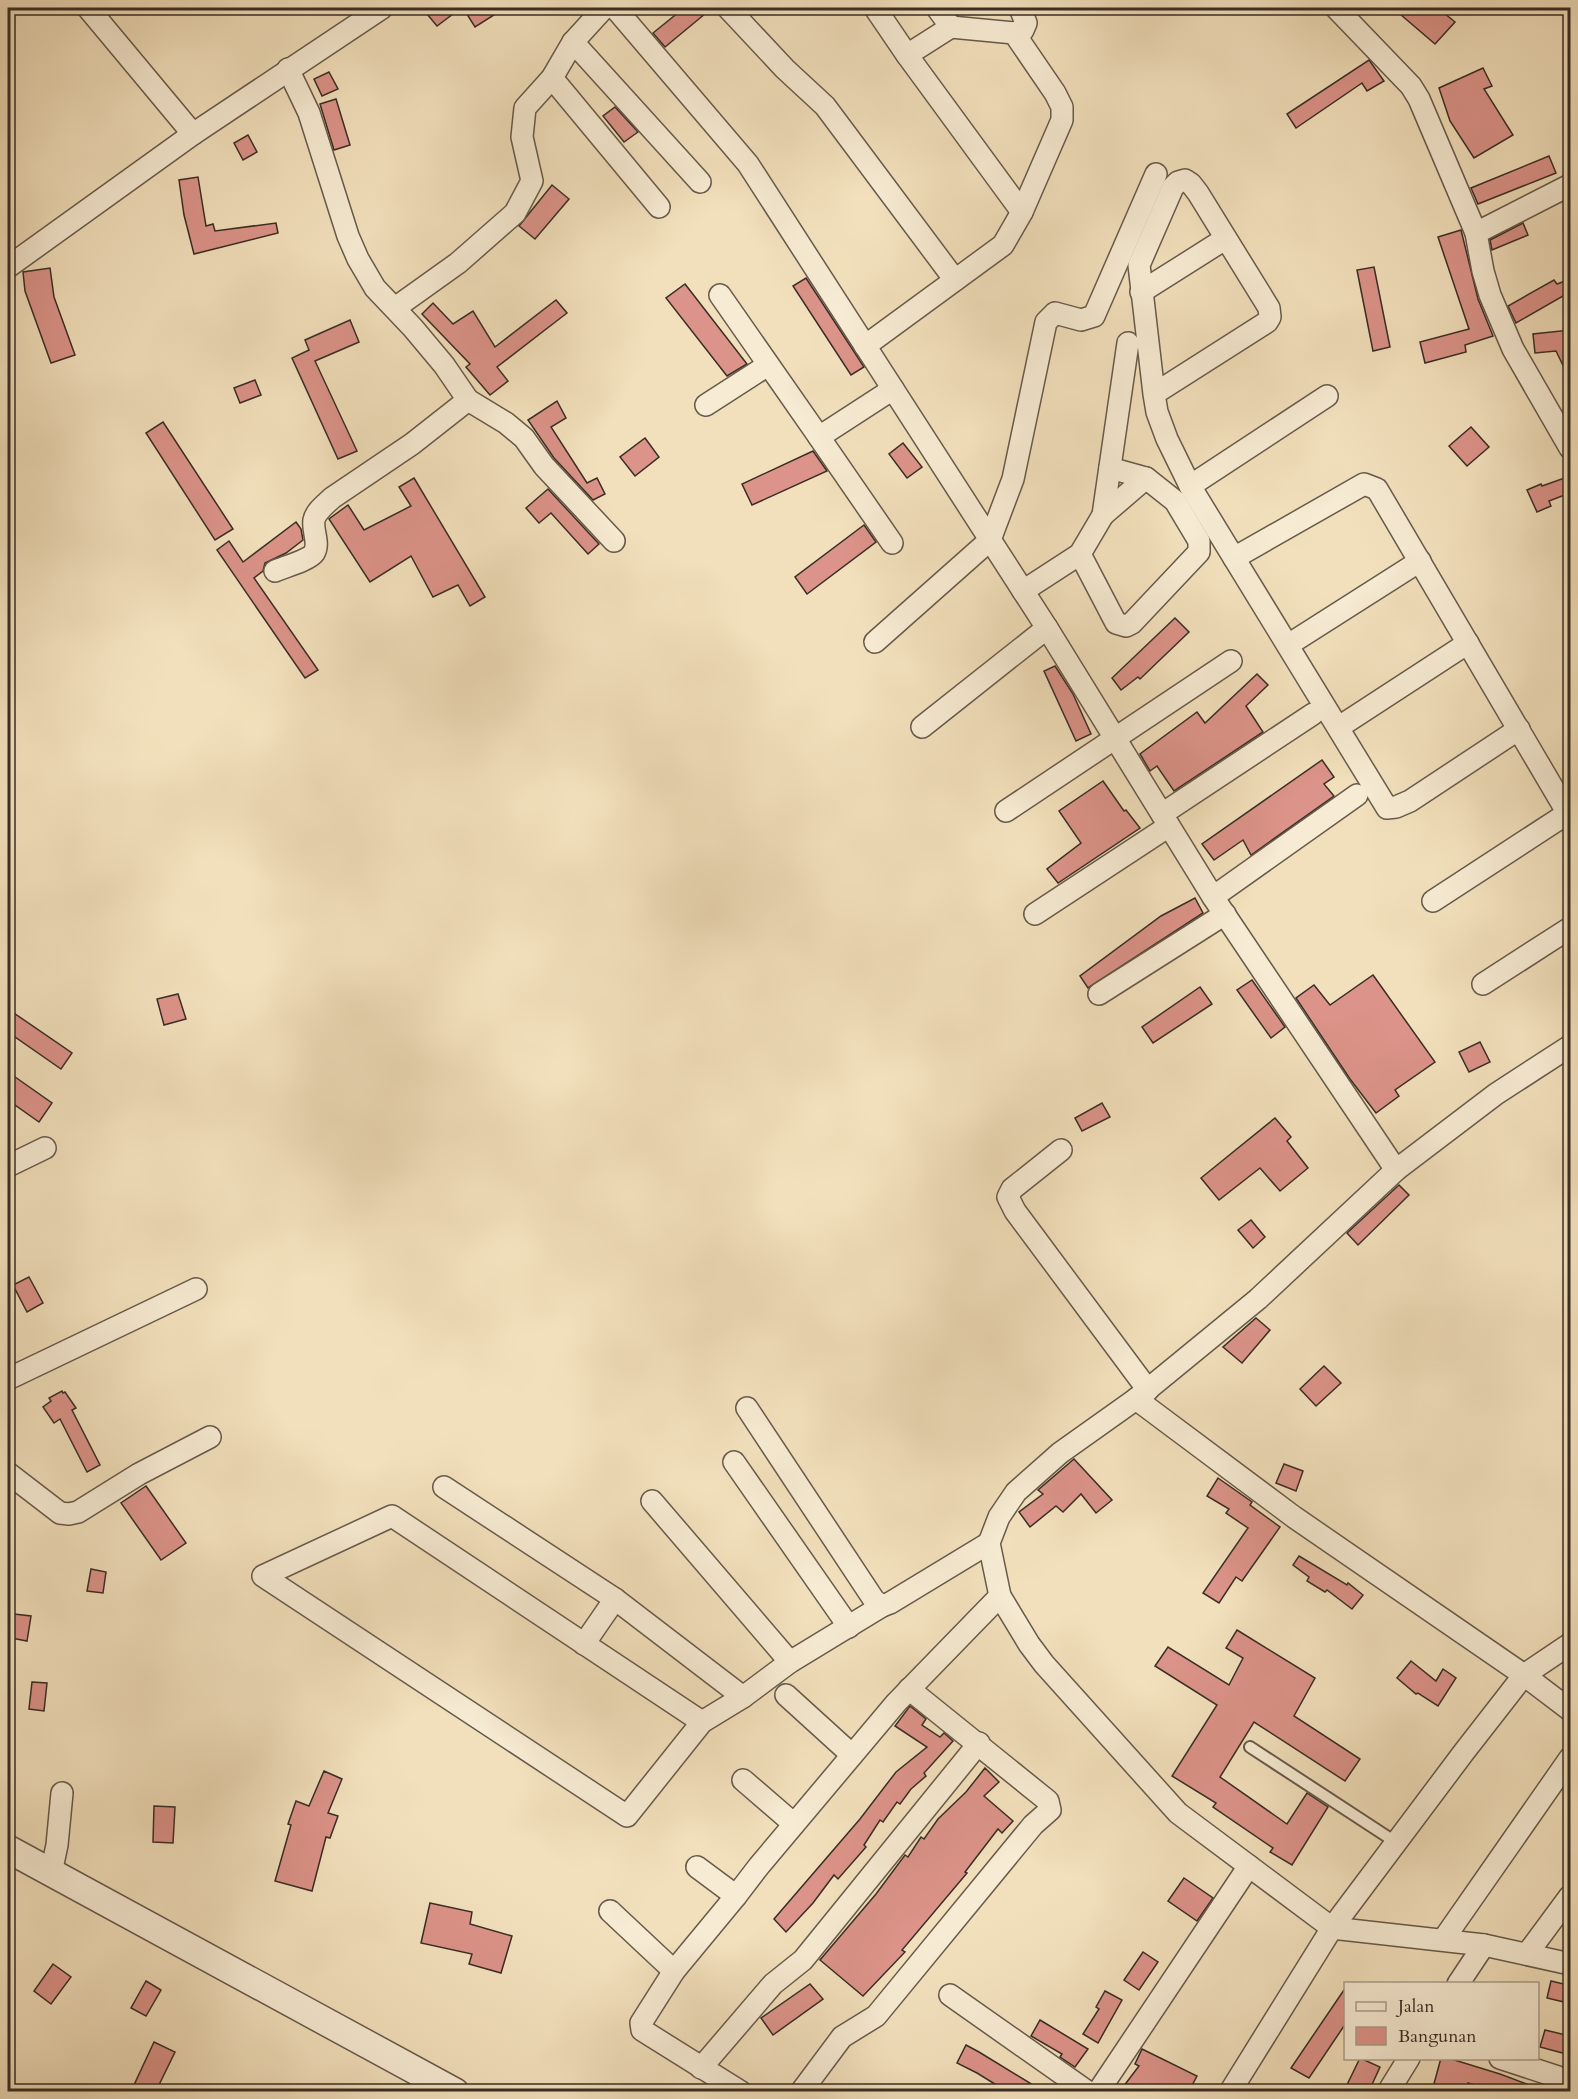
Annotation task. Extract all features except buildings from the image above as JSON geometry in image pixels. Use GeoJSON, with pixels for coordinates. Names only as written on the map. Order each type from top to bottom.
{"type":"FeatureCollection","features":[{"type":"Feature","properties":{"kind":"street"},"geometry":{"type":"LineString","coordinates":[[88,8],[193,134]]}},
{"type":"Feature","properties":{"kind":"street"},"geometry":{"type":"LineString","coordinates":[[8,267],[193,134],[382,8]]}},
{"type":"Feature","properties":{"kind":"street"},"geometry":{"type":"LineString","coordinates":[[395,308],[458,262],[515,213],[532,181],[522,137],[525,108],[552,78],[573,42],[604,8]]}},
{"type":"Feature","properties":{"kind":"street"},"geometry":{"type":"LineString","coordinates":[[615,8],[748,164],[1047,628],[1213,897],[1396,1170]]}},
{"type":"Feature","properties":{"kind":"street"},"geometry":{"type":"LineString","coordinates":[[728,8],[785,69],[825,106],[955,280]]}},
{"type":"Feature","properties":{"kind":"street"},"geometry":{"type":"LineString","coordinates":[[874,8],[1022,212]]}},
{"type":"Feature","properties":{"kind":"street"},"geometry":{"type":"LineString","coordinates":[[937,8],[951,27]]}},
{"type":"Feature","properties":{"kind":"street"},"geometry":{"type":"LineString","coordinates":[[907,55],[951,27],[1014,33],[1023,30],[1026,23],[1020,8]]}},
{"type":"Feature","properties":{"kind":"street"},"geometry":{"type":"LineString","coordinates":[[1336,8],[1411,86],[1419,99],[1476,233],[1480,260],[1490,295],[1513,348],[1570,448]]}},
{"type":"Feature","properties":{"kind":"street"},"geometry":{"type":"LineString","coordinates":[[865,346],[1003,245],[1022,212],[1062,120],[1062,107],[1014,33]]}},
{"type":"Feature","properties":{"kind":"street"},"geometry":{"type":"LineString","coordinates":[[573,42],[700,182]]}},
{"type":"Feature","properties":{"kind":"street"},"geometry":{"type":"LineString","coordinates":[[288,69],[309,113],[339,209],[358,259],[375,288],[444,365],[468,400],[506,423],[524,438],[544,466],[614,541]]}},
{"type":"Feature","properties":{"kind":"street"},"geometry":{"type":"LineString","coordinates":[[552,78],[658,207]]}},
{"type":"Feature","properties":{"kind":"street"},"geometry":{"type":"LineString","coordinates":[[874,642],[990,540],[1013,479],[1046,322],[1055,314],[1081,320],[1094,316],[1156,174]]}},
{"type":"Feature","properties":{"kind":"street"},"geometry":{"type":"LineString","coordinates":[[1154,394],[1267,322],[1270,317],[1269,308],[1191,184],[1185,180],[1173,187],[1139,265],[1154,394],[1167,439],[1190,486],[1388,808],[1410,801],[1519,729]]}},
{"type":"Feature","properties":{"kind":"street"},"geometry":{"type":"LineString","coordinates":[[1476,233],[1570,185]]}},
{"type":"Feature","properties":{"kind":"street"},"geometry":{"type":"LineString","coordinates":[[1141,292],[1225,239]]}},
{"type":"Feature","properties":{"kind":"street"},"geometry":{"type":"LineString","coordinates":[[720,295],[892,543]]}},
{"type":"Feature","properties":{"kind":"street"},"geometry":{"type":"LineString","coordinates":[[1103,515],[1128,344]]}},
{"type":"Feature","properties":{"kind":"street"},"geometry":{"type":"LineString","coordinates":[[706,405],[768,365]]}},
{"type":"Feature","properties":{"kind":"street"},"geometry":{"type":"LineString","coordinates":[[819,436],[893,389]]}},
{"type":"Feature","properties":{"kind":"street"},"geometry":{"type":"LineString","coordinates":[[1190,486],[1327,396]]}},
{"type":"Feature","properties":{"kind":"street"},"geometry":{"type":"LineString","coordinates":[[275,571],[309,557],[314,552],[316,544],[314,520],[320,509],[332,498],[412,444],[468,400]]}},
{"type":"Feature","properties":{"kind":"street"},"geometry":{"type":"LineString","coordinates":[[1080,554],[1116,623],[1126,626],[1132,623],[1199,552],[1199,541],[1175,501],[1146,478],[1110,468]]}},
{"type":"Feature","properties":{"kind":"street"},"geometry":{"type":"LineString","coordinates":[[1023,591],[1080,554],[1103,515],[1146,478]]}},
{"type":"Feature","properties":{"kind":"street"},"geometry":{"type":"LineString","coordinates":[[1234,558],[1364,484],[1377,489],[1569,815],[1433,901]]}},
{"type":"Feature","properties":{"kind":"street"},"geometry":{"type":"LineString","coordinates":[[1288,645],[1420,561]]}},
{"type":"Feature","properties":{"kind":"street"},"geometry":{"type":"LineString","coordinates":[[922,728],[1047,628]]}},
{"type":"Feature","properties":{"kind":"street"},"geometry":{"type":"LineString","coordinates":[[1339,728],[1468,643]]}},
{"type":"Feature","properties":{"kind":"street"},"geometry":{"type":"LineString","coordinates":[[1006,811],[1231,661]]}},
{"type":"Feature","properties":{"kind":"street"},"geometry":{"type":"LineString","coordinates":[[1035,914],[1313,714]]}},
{"type":"Feature","properties":{"kind":"street"},"geometry":{"type":"LineString","coordinates":[[1213,897],[1358,795]]}},
{"type":"Feature","properties":{"kind":"street"},"geometry":{"type":"LineString","coordinates":[[1099,994],[1225,914]]}},
{"type":"Feature","properties":{"kind":"street"},"geometry":{"type":"LineString","coordinates":[[1483,984],[1570,928]]}},
{"type":"Feature","properties":{"kind":"street"},"geometry":{"type":"LineString","coordinates":[[1570,1046],[1496,1094],[1396,1170],[1258,1299],[1142,1394],[1060,1453],[1016,1492],[999,1517],[989,1543],[1000,1596],[1044,1664],[1178,1813],[1332,1928],[1484,1945],[1570,1964]]}},
{"type":"Feature","properties":{"kind":"street"},"geometry":{"type":"LineString","coordinates":[[8,1166],[45,1148]]}},
{"type":"Feature","properties":{"kind":"street"},"geometry":{"type":"LineString","coordinates":[[1061,1150],[1012,1189],[1008,1197],[1015,1211],[1142,1394],[1294,1517],[1524,1675],[1570,1710]]}},
{"type":"Feature","properties":{"kind":"street"},"geometry":{"type":"LineString","coordinates":[[8,1378],[196,1289]]}},
{"type":"Feature","properties":{"kind":"street"},"geometry":{"type":"LineString","coordinates":[[747,1408],[874,1600],[882,1606]]}},
{"type":"Feature","properties":{"kind":"street"},"geometry":{"type":"LineString","coordinates":[[8,1473],[60,1513],[69,1514],[78,1512],[139,1474],[210,1437]]}},
{"type":"Feature","properties":{"kind":"street"},"geometry":{"type":"LineString","coordinates":[[735,1462],[849,1627]]}},
{"type":"Feature","properties":{"kind":"street"},"geometry":{"type":"LineString","coordinates":[[444,1487],[615,1599],[743,1697]]}},
{"type":"Feature","properties":{"kind":"street"},"geometry":{"type":"LineString","coordinates":[[652,1501],[790,1662]]}},
{"type":"Feature","properties":{"kind":"street"},"geometry":{"type":"LineString","coordinates":[[702,1722],[392,1516],[262,1576],[627,1816],[702,1722],[743,1697],[790,1662],[989,1543]]}},
{"type":"Feature","properties":{"kind":"street"},"geometry":{"type":"LineString","coordinates":[[741,2091],[701,2068],[642,2030],[640,2026],[674,1971],[794,1824],[909,1689],[1000,1596]]}},
{"type":"Feature","properties":{"kind":"street"},"geometry":{"type":"LineString","coordinates":[[584,1644],[615,1599]]}},
{"type":"Feature","properties":{"kind":"street"},"geometry":{"type":"LineString","coordinates":[[1230,2091],[1332,1928],[1396,1843],[1524,1675],[1570,1644]]}},
{"type":"Feature","properties":{"kind":"street"},"geometry":{"type":"LineString","coordinates":[[801,2091],[842,2037],[876,2016],[1033,1825],[1050,1810],[1048,1801],[979,1743],[909,1689]]}},
{"type":"Feature","properties":{"kind":"street"},"geometry":{"type":"LineString","coordinates":[[786,1695],[852,1755]]}},
{"type":"Feature","properties":{"kind":"street"},"geometry":{"type":"LineString","coordinates":[[701,2068],[773,1984],[803,1960],[979,1743]]}},
{"type":"Feature","properties":{"kind":"street"},"geometry":{"type":"LineString","coordinates":[[1443,1940],[1570,1758]]}},
{"type":"Feature","properties":{"kind":"street"},"geometry":{"type":"LineString","coordinates":[[743,1780],[794,1824]]}},
{"type":"Feature","properties":{"kind":"street"},"geometry":{"type":"LineString","coordinates":[[51,1873],[57,1845],[62,1793]]}},
{"type":"Feature","properties":{"kind":"street"},"geometry":{"type":"LineString","coordinates":[[8,1849],[455,2091]]}},
{"type":"Feature","properties":{"kind":"street"},"geometry":{"type":"LineString","coordinates":[[1098,2091],[1249,1866]]}},
{"type":"Feature","properties":{"kind":"street"},"geometry":{"type":"LineString","coordinates":[[698,1867],[736,1896]]}},
{"type":"Feature","properties":{"kind":"street"},"geometry":{"type":"LineString","coordinates":[[1527,1954],[1570,1896]]}},
{"type":"Feature","properties":{"kind":"street"},"geometry":{"type":"LineString","coordinates":[[610,1911],[674,1971]]}},
{"type":"Feature","properties":{"kind":"street"},"geometry":{"type":"LineString","coordinates":[[1459,1982],[1484,1945]]}},
{"type":"Feature","properties":{"kind":"street"},"geometry":{"type":"LineString","coordinates":[[950,1995],[1088,2091]]}},
{"type":"Feature","properties":{"kind":"street"},"geometry":{"type":"LineString","coordinates":[[1388,2091],[1408,2060]]}},
{"type":"Feature","properties":{"kind":"street"},"geometry":{"type":"LineString","coordinates":[[1506,2060],[1570,2081]]}},
{"type":"Feature","properties":{"kind":"lane"},"geometry":{"type":"LineString","coordinates":[[1250,1747],[1396,1843]]}}]}
